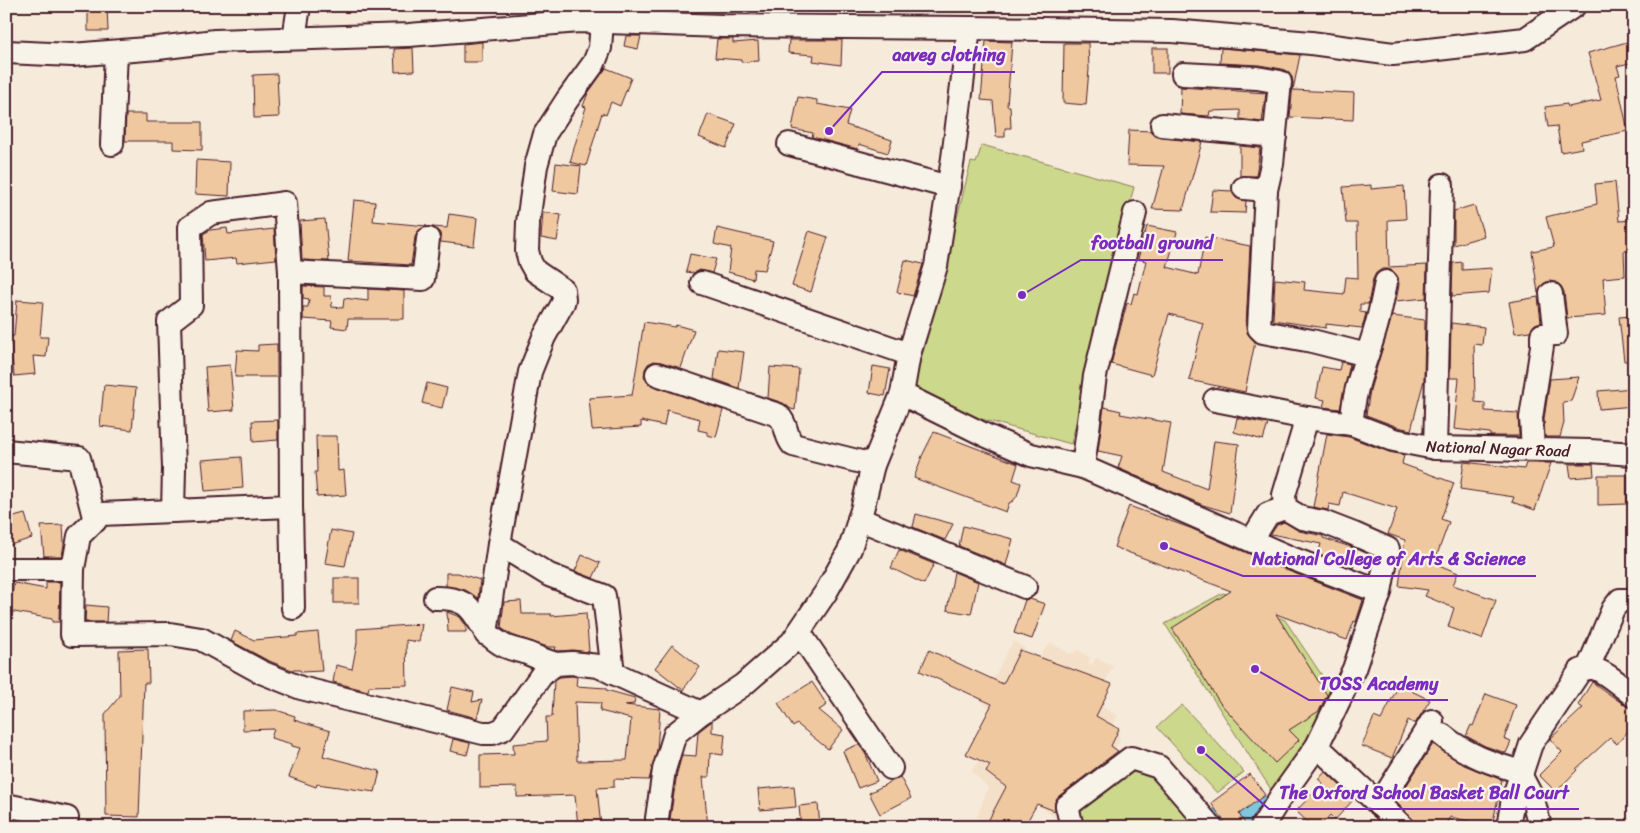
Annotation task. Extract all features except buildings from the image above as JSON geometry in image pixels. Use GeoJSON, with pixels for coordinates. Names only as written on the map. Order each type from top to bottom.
{"type":"FeatureCollection","features":[{"type":"Feature","properties":{"kind":"street"},"geometry":{"type":"LineString","coordinates":[[294,38],[299,6]]}},
{"type":"Feature","properties":{"kind":"street"},"geometry":{"type":"LineString","coordinates":[[6,52],[72,55],[215,41],[409,35],[579,21],[605,14],[722,26],[808,16],[969,28],[1172,31],[1311,43],[1393,54],[1525,39],[1574,6]]}},
{"type":"Feature","properties":{"kind":"street"},"geometry":{"type":"LineString","coordinates":[[486,634],[499,544],[530,372],[544,336],[560,312],[564,299],[562,290],[535,271],[527,251],[528,222],[536,166],[545,134],[594,63],[600,48],[605,14]]}},
{"type":"Feature","properties":{"kind":"street"},"geometry":{"type":"LineString","coordinates":[[657,827],[664,770],[675,734],[743,685],[792,642],[826,592],[850,549],[872,465],[902,394],[909,354],[936,266],[949,187],[969,28]]}},
{"type":"Feature","properties":{"kind":"street"},"geometry":{"type":"LineString","coordinates":[[112,144],[116,52]]}},
{"type":"Feature","properties":{"kind":"street"},"geometry":{"type":"LineString","coordinates":[[1183,74],[1257,78],[1280,82],[1275,136],[1266,190],[1259,328],[1263,332],[1312,341],[1367,355]]}},
{"type":"Feature","properties":{"kind":"street"},"geometry":{"type":"LineString","coordinates":[[1162,125],[1275,136]]}},
{"type":"Feature","properties":{"kind":"street"},"geometry":{"type":"LineString","coordinates":[[789,144],[949,187]]}},
{"type":"Feature","properties":{"kind":"street"},"geometry":{"type":"LineString","coordinates":[[1435,448],[1442,185]]}},
{"type":"Feature","properties":{"kind":"street"},"geometry":{"type":"LineString","coordinates":[[1244,188],[1266,190]]}},
{"type":"Feature","properties":{"kind":"street"},"geometry":{"type":"LineString","coordinates":[[173,511],[174,468],[169,322],[191,305],[190,228],[211,213],[285,203],[290,272],[293,608]]}},
{"type":"Feature","properties":{"kind":"street"},"geometry":{"type":"LineString","coordinates":[[1083,467],[1095,376],[1135,213]]}},
{"type":"Feature","properties":{"kind":"street"},"geometry":{"type":"LineString","coordinates":[[290,272],[423,279],[428,239]]}},
{"type":"Feature","properties":{"kind":"street"},"geometry":{"type":"LineString","coordinates":[[1352,424],[1352,412],[1386,282]]}},
{"type":"Feature","properties":{"kind":"street"},"geometry":{"type":"LineString","coordinates":[[702,283],[909,354]]}},
{"type":"Feature","properties":{"kind":"street"},"geometry":{"type":"LineString","coordinates":[[1534,449],[1531,418],[1542,335],[1556,334],[1551,294]]}},
{"type":"Feature","properties":{"kind":"street"},"geometry":{"type":"LineString","coordinates":[[657,374],[778,416],[785,422],[789,440],[793,446],[872,465]]}},
{"type":"Feature","properties":{"kind":"street"},"geometry":{"type":"LineString","coordinates":[[902,394],[986,436],[1031,455],[1083,467],[1291,558],[1380,592]]}},
{"type":"Feature","properties":{"kind":"street","name":"National Nagar Road"},"geometry":{"type":"LineString","coordinates":[[1215,400],[1307,418],[1352,424],[1394,440],[1435,448],[1590,450],[1634,454]]}},
{"type":"Feature","properties":{"kind":"street"},"geometry":{"type":"LineString","coordinates":[[1284,508],[1284,494],[1307,418]]}},
{"type":"Feature","properties":{"kind":"street"},"geometry":{"type":"LineString","coordinates":[[6,451],[79,458],[95,521]]}},
{"type":"Feature","properties":{"kind":"street"},"geometry":{"type":"LineString","coordinates":[[291,506],[101,514],[79,536],[73,569],[72,635],[170,634],[202,639],[261,672],[301,688],[493,734],[503,729],[543,673],[556,664]]}},
{"type":"Feature","properties":{"kind":"street"},"geometry":{"type":"LineString","coordinates":[[1252,540],[1268,514],[1284,508],[1302,518],[1323,522],[1388,549],[1380,592],[1354,670],[1317,746],[1262,827]]}},
{"type":"Feature","properties":{"kind":"street"},"geometry":{"type":"LineString","coordinates":[[859,519],[1025,587]]}},
{"type":"Feature","properties":{"kind":"street"},"geometry":{"type":"LineString","coordinates":[[499,544],[549,575],[604,596],[613,673]]}},
{"type":"Feature","properties":{"kind":"street"},"geometry":{"type":"LineString","coordinates":[[6,569],[73,569]]}},
{"type":"Feature","properties":{"kind":"street"},"geometry":{"type":"LineString","coordinates":[[435,598],[448,598],[466,604],[474,612],[486,634],[502,645],[556,664],[572,663],[598,666],[702,713]]}},
{"type":"Feature","properties":{"kind":"street"},"geometry":{"type":"LineString","coordinates":[[1508,827],[1513,800],[1531,744],[1580,672],[1588,668],[1613,609],[1620,600],[1634,600]]}},
{"type":"Feature","properties":{"kind":"street"},"geometry":{"type":"LineString","coordinates":[[799,632],[891,768]]}},
{"type":"Feature","properties":{"kind":"street"},"geometry":{"type":"LineString","coordinates":[[1588,668],[1609,677],[1634,696]]}},
{"type":"Feature","properties":{"kind":"street"},"geometry":{"type":"LineString","coordinates":[[1379,805],[1437,728],[1455,746],[1489,762],[1522,774],[1533,799],[1540,827]]}},
{"type":"Feature","properties":{"kind":"street"},"geometry":{"type":"LineString","coordinates":[[1317,746],[1403,827]]}},
{"type":"Feature","properties":{"kind":"street"},"geometry":{"type":"LineString","coordinates":[[1072,827],[1067,806],[1131,758],[1159,767],[1210,827]]}},
{"type":"Feature","properties":{"kind":"street"},"geometry":{"type":"LineString","coordinates":[[6,805],[68,818]]}},
{"type":"Feature","properties":{"kind":"shaded area"},"geometry":{"type":"Polygon","coordinates":[[[1013,641],[1025,648],[1022,654],[1038,662],[1043,651],[1051,643],[1070,654],[1078,650],[1090,658],[1088,663],[1092,665],[1096,658],[1113,666],[1099,694],[1101,706],[1118,716],[1109,732],[1119,736],[1120,741],[1098,773],[1088,768],[1080,788],[1072,794],[1056,818],[1037,804],[1027,821],[1032,827],[991,827],[977,817],[988,787],[971,771],[986,752],[1001,715],[981,702],[1013,641]]]}},
{"type":"Feature","properties":{"kind":"green space"},"geometry":{"type":"Polygon","coordinates":[[[982,145],[1134,187],[1071,444],[910,399],[971,162],[976,163],[982,145]]]}},
{"type":"Feature","properties":{"kind":"green space"},"geometry":{"type":"Polygon","coordinates":[[[1223,593],[1243,598],[1264,612],[1285,620],[1337,698],[1272,791],[1165,624],[1223,593]]]}},
{"type":"Feature","properties":{"kind":"green space"},"geometry":{"type":"Polygon","coordinates":[[[1182,705],[1244,772],[1217,793],[1157,727],[1182,705]]]}},
{"type":"Feature","properties":{"kind":"green space"},"geometry":{"type":"Polygon","coordinates":[[[1148,764],[1204,827],[1080,827],[1073,819],[1101,778],[1148,764]]]}},
{"type":"Feature","properties":{"kind":"water"},"geometry":{"type":"Polygon","coordinates":[[[1253,783],[1271,804],[1244,827],[1218,827],[1208,813],[1248,784],[1253,783]]]}},
{"type":"Feature","properties":{"kind":"place","name":"aaveg clothing"},"geometry":{"type":"Point","coordinates":[829,131]}},
{"type":"Feature","properties":{"kind":"place","name":"football ground"},"geometry":{"type":"Point","coordinates":[1022,295]}},
{"type":"Feature","properties":{"kind":"place","name":"National College of Arts & Science"},"geometry":{"type":"Point","coordinates":[1164,546]}},
{"type":"Feature","properties":{"kind":"place","name":"TOSS Academy"},"geometry":{"type":"Point","coordinates":[1255,669]}},
{"type":"Feature","properties":{"kind":"place","name":"The Oxford School Basket Ball Court"},"geometry":{"type":"Point","coordinates":[1201,750]}}]}
